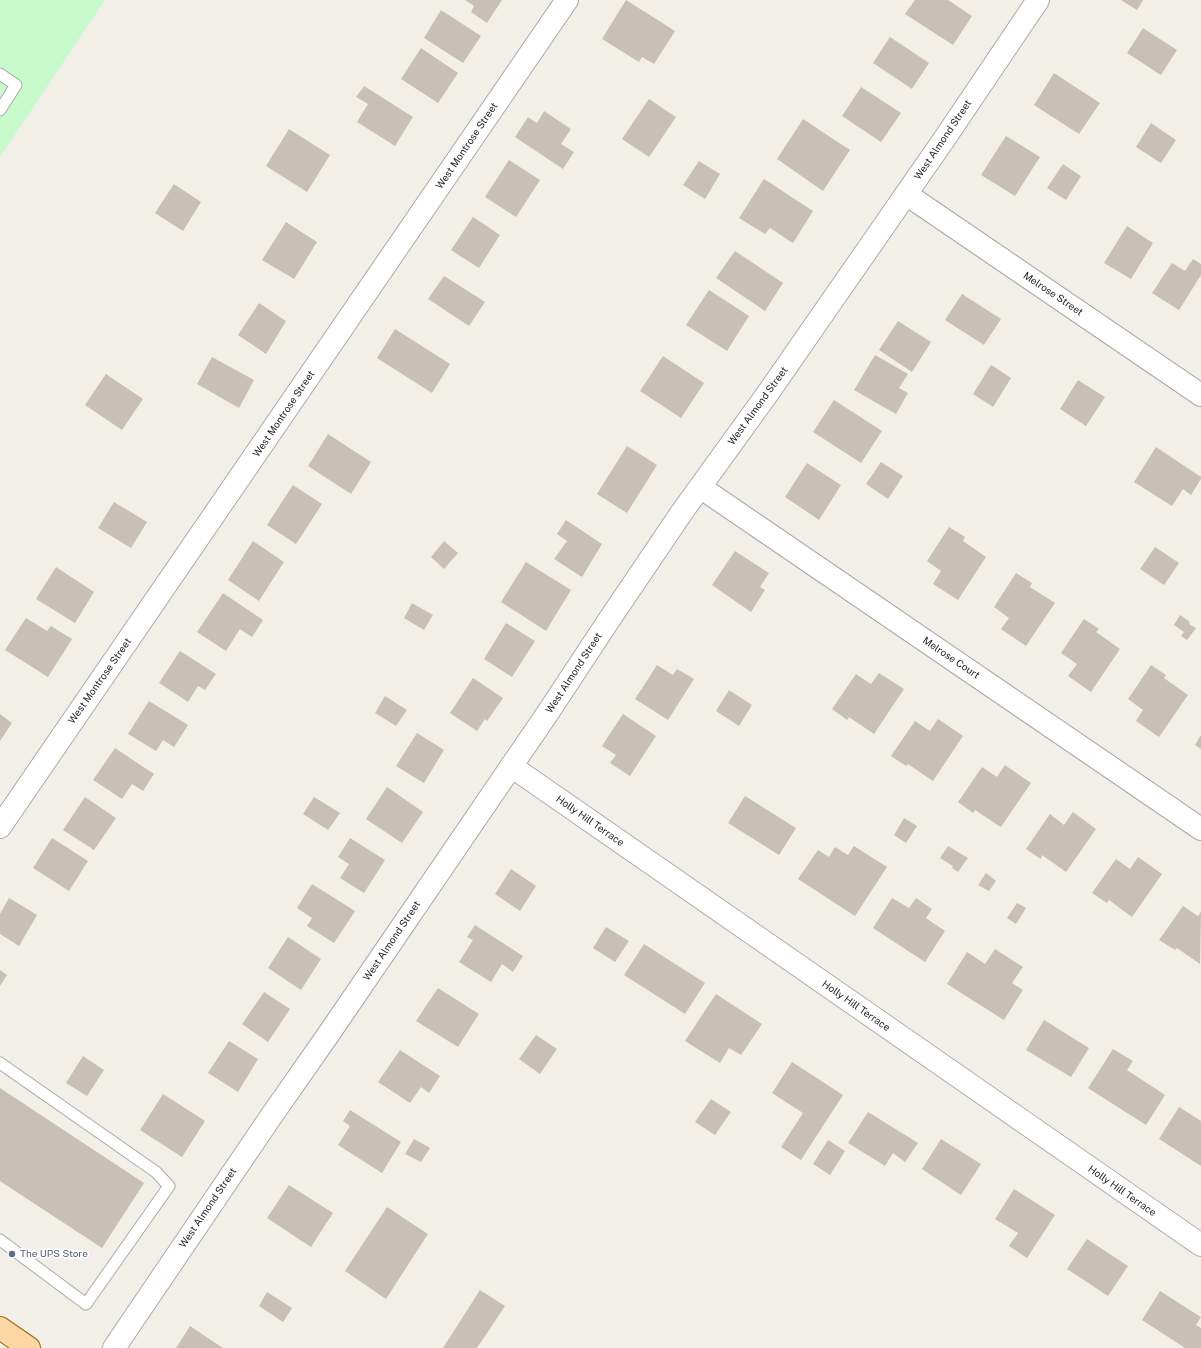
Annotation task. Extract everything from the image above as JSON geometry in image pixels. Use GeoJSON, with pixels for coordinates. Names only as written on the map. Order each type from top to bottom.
{"type":"FeatureCollection","features":[{"type":"Feature","properties":{"kind":"main road"},"geometry":{"type":"LineString","coordinates":[[0,1328],[29,1348]]}},
{"type":"Feature","properties":{"kind":"street","name":"West Montrose Street"},"geometry":{"type":"LineString","coordinates":[[0,826],[567,0]]}},
{"type":"Feature","properties":{"kind":"street","name":"West Almond Street"},"geometry":{"type":"LineString","coordinates":[[114,1348],[272,1115],[548,714],[613,613],[700,486],[768,393],[1038,0]]}},
{"type":"Feature","properties":{"kind":"street","name":"Melrose Street"},"geometry":{"type":"LineString","coordinates":[[906,194],[1201,395]]}},
{"type":"Feature","properties":{"kind":"street","name":"Melrose Court"},"geometry":{"type":"LineString","coordinates":[[700,486],[1201,829]]}},
{"type":"Feature","properties":{"kind":"street","name":"Holly Hill Terrace"},"geometry":{"type":"LineString","coordinates":[[512,766],[1201,1245]]}},
{"type":"Feature","properties":{"kind":"lane"},"geometry":{"type":"LineString","coordinates":[[0,74],[16,85],[0,110]]}},
{"type":"Feature","properties":{"kind":"lane"},"geometry":{"type":"LineString","coordinates":[[0,1063],[156,1172],[169,1186],[86,1304],[0,1240]]}},
{"type":"Feature","properties":{"kind":"green space"},"geometry":{"type":"Polygon","coordinates":[[[0,0],[105,0],[0,157],[0,0]]]}},
{"type":"Feature","properties":{"kind":"building"},"geometry":{"type":"Polygon","coordinates":[[[465,0],[502,0],[487,23],[471,12],[474,6],[465,0]]]}},
{"type":"Feature","properties":{"kind":"building"},"geometry":{"type":"Polygon","coordinates":[[[626,0],[675,31],[654,64],[642,57],[639,62],[602,39],[626,0]]]}},
{"type":"Feature","properties":{"kind":"building"},"geometry":{"type":"Polygon","coordinates":[[[915,0],[948,0],[972,16],[953,45],[905,14],[915,0]]]}},
{"type":"Feature","properties":{"kind":"building"},"geometry":{"type":"Polygon","coordinates":[[[1121,0],[1143,0],[1137,10],[1121,0]]]}},
{"type":"Feature","properties":{"kind":"building"},"geometry":{"type":"Polygon","coordinates":[[[441,10],[481,36],[463,63],[424,38],[441,10]]]}},
{"type":"Feature","properties":{"kind":"building"},"geometry":{"type":"Polygon","coordinates":[[[1143,28],[1177,50],[1161,75],[1127,53],[1143,28]]]}},
{"type":"Feature","properties":{"kind":"building"},"geometry":{"type":"Polygon","coordinates":[[[890,37],[929,63],[912,89],[873,63],[890,37]]]}},
{"type":"Feature","properties":{"kind":"building"},"geometry":{"type":"Polygon","coordinates":[[[421,48],[458,73],[438,103],[401,79],[421,48]]]}},
{"type":"Feature","properties":{"kind":"building"},"geometry":{"type":"Polygon","coordinates":[[[1054,73],[1100,103],[1079,134],[1034,105],[1054,73]]]}},
{"type":"Feature","properties":{"kind":"building"},"geometry":{"type":"Polygon","coordinates":[[[364,86],[413,117],[395,146],[357,122],[368,104],[356,97],[364,86]]]}},
{"type":"Feature","properties":{"kind":"building"},"geometry":{"type":"Polygon","coordinates":[[[861,87],[901,113],[881,142],[842,116],[861,87]]]}},
{"type":"Feature","properties":{"kind":"building"},"geometry":{"type":"Polygon","coordinates":[[[649,99],[676,117],[649,157],[622,139],[649,99]]]}},
{"type":"Feature","properties":{"kind":"building"},"geometry":{"type":"Polygon","coordinates":[[[544,111],[571,129],[561,144],[574,152],[563,169],[515,137],[528,117],[537,123],[544,111]]]}},
{"type":"Feature","properties":{"kind":"building"},"geometry":{"type":"Polygon","coordinates":[[[803,119],[850,150],[823,191],[777,159],[803,119]]]}},
{"type":"Feature","properties":{"kind":"building"},"geometry":{"type":"Polygon","coordinates":[[[1151,123],[1176,140],[1161,163],[1136,147],[1151,123]]]}},
{"type":"Feature","properties":{"kind":"building"},"geometry":{"type":"Polygon","coordinates":[[[289,129],[330,155],[307,192],[266,166],[289,129]]]}},
{"type":"Feature","properties":{"kind":"building"},"geometry":{"type":"Polygon","coordinates":[[[1006,136],[1040,157],[1015,196],[981,175],[1006,136]]]}},
{"type":"Feature","properties":{"kind":"building"},"geometry":{"type":"Polygon","coordinates":[[[509,160],[540,180],[516,217],[485,197],[509,160]]]}},
{"type":"Feature","properties":{"kind":"building"},"geometry":{"type":"Polygon","coordinates":[[[699,161],[720,174],[705,199],[683,185],[699,161]]]}},
{"type":"Feature","properties":{"kind":"building"},"geometry":{"type":"Polygon","coordinates":[[[1063,164],[1081,176],[1066,200],[1047,188],[1063,164]]]}},
{"type":"Feature","properties":{"kind":"building"},"geometry":{"type":"Polygon","coordinates":[[[764,179],[813,211],[793,243],[770,228],[765,234],[739,218],[764,179]]]}},
{"type":"Feature","properties":{"kind":"building"},"geometry":{"type":"Polygon","coordinates":[[[174,184],[201,202],[183,231],[155,213],[174,184]]]}},
{"type":"Feature","properties":{"kind":"building"},"geometry":{"type":"Polygon","coordinates":[[[473,217],[500,235],[479,268],[451,250],[473,217]]]}},
{"type":"Feature","properties":{"kind":"building"},"geometry":{"type":"Polygon","coordinates":[[[286,222],[317,242],[294,279],[262,260],[286,222]]]}},
{"type":"Feature","properties":{"kind":"building"},"geometry":{"type":"Polygon","coordinates":[[[1127,226],[1153,243],[1131,279],[1104,263],[1127,226]]]}},
{"type":"Feature","properties":{"kind":"building"},"geometry":{"type":"Polygon","coordinates":[[[735,251],[783,283],[765,311],[716,278],[735,251]]]}},
{"type":"Feature","properties":{"kind":"building"},"geometry":{"type":"Polygon","coordinates":[[[1193,259],[1201,264],[1201,275],[1179,310],[1152,293],[1172,263],[1185,271],[1193,259]]]}},
{"type":"Feature","properties":{"kind":"building"},"geometry":{"type":"Polygon","coordinates":[[[444,276],[485,302],[469,326],[428,299],[444,276]]]}},
{"type":"Feature","properties":{"kind":"building"},"geometry":{"type":"Polygon","coordinates":[[[709,290],[749,316],[727,351],[686,325],[709,290]]]}},
{"type":"Feature","properties":{"kind":"building"},"geometry":{"type":"Polygon","coordinates":[[[962,294],[1001,319],[984,345],[945,320],[962,294]]]}},
{"type":"Feature","properties":{"kind":"building"},"geometry":{"type":"Polygon","coordinates":[[[259,303],[286,321],[266,354],[238,335],[259,303]]]}},
{"type":"Feature","properties":{"kind":"building"},"geometry":{"type":"Polygon","coordinates":[[[898,321],[931,342],[912,372],[879,350],[898,321]]]}},
{"type":"Feature","properties":{"kind":"building"},"geometry":{"type":"Polygon","coordinates":[[[395,329],[450,364],[432,393],[377,358],[395,329]]]}},
{"type":"Feature","properties":{"kind":"building"},"geometry":{"type":"Polygon","coordinates":[[[875,355],[908,374],[899,388],[908,393],[896,414],[854,390],[875,355]]]}},
{"type":"Feature","properties":{"kind":"building"},"geometry":{"type":"Polygon","coordinates":[[[663,356],[704,383],[681,418],[640,391],[663,356]]]}},
{"type":"Feature","properties":{"kind":"building"},"geometry":{"type":"Polygon","coordinates":[[[212,357],[254,380],[239,408],[197,384],[212,357]]]}},
{"type":"Feature","properties":{"kind":"building"},"geometry":{"type":"Polygon","coordinates":[[[991,365],[1011,378],[993,407],[973,394],[991,365]]]}},
{"type":"Feature","properties":{"kind":"building"},"geometry":{"type":"Polygon","coordinates":[[[106,374],[143,399],[122,430],[85,405],[106,374]]]}},
{"type":"Feature","properties":{"kind":"building"},"geometry":{"type":"Polygon","coordinates":[[[1078,380],[1105,397],[1086,426],[1060,409],[1078,380]]]}},
{"type":"Feature","properties":{"kind":"building"},"geometry":{"type":"Polygon","coordinates":[[[834,400],[882,431],[861,463],[813,432],[834,400]]]}},
{"type":"Feature","properties":{"kind":"building"},"geometry":{"type":"Polygon","coordinates":[[[328,434],[371,462],[351,494],[308,466],[328,434]]]}},
{"type":"Feature","properties":{"kind":"building"},"geometry":{"type":"Polygon","coordinates":[[[627,446],[657,465],[627,513],[597,494],[627,446]]]}},
{"type":"Feature","properties":{"kind":"building"},"geometry":{"type":"Polygon","coordinates":[[[1156,447],[1201,477],[1191,495],[1183,489],[1172,506],[1134,482],[1156,447]]]}},
{"type":"Feature","properties":{"kind":"building"},"geometry":{"type":"Polygon","coordinates":[[[881,462],[903,476],[888,499],[866,484],[881,462]]]}},
{"type":"Feature","properties":{"kind":"building"},"geometry":{"type":"Polygon","coordinates":[[[807,463],[841,485],[819,520],[785,497],[807,463]]]}},
{"type":"Feature","properties":{"kind":"building"},"geometry":{"type":"Polygon","coordinates":[[[293,485],[322,504],[296,544],[267,525],[293,485]]]}},
{"type":"Feature","properties":{"kind":"building"},"geometry":{"type":"Polygon","coordinates":[[[114,502],[147,522],[131,548],[98,528],[114,502]]]}},
{"type":"Feature","properties":{"kind":"building"},"geometry":{"type":"Polygon","coordinates":[[[566,520],[602,544],[582,577],[554,559],[567,541],[557,534],[566,520]]]}},
{"type":"Feature","properties":{"kind":"building"},"geometry":{"type":"Polygon","coordinates":[[[949,527],[965,537],[963,541],[986,557],[958,600],[933,584],[941,571],[927,561],[949,527]]]}},
{"type":"Feature","properties":{"kind":"building"},"geometry":{"type":"Polygon","coordinates":[[[253,541],[284,562],[259,601],[228,580],[253,541]]]}},
{"type":"Feature","properties":{"kind":"building"},"geometry":{"type":"Polygon","coordinates":[[[444,541],[458,553],[444,569],[431,557],[444,541]]]}},
{"type":"Feature","properties":{"kind":"building"},"geometry":{"type":"Polygon","coordinates":[[[1155,547],[1179,563],[1164,585],[1140,569],[1155,547]]]}},
{"type":"Feature","properties":{"kind":"building"},"geometry":{"type":"Polygon","coordinates":[[[735,551],[769,573],[760,587],[765,590],[751,612],[712,585],[735,551]]]}},
{"type":"Feature","properties":{"kind":"building"},"geometry":{"type":"Polygon","coordinates":[[[526,562],[571,590],[546,631],[501,602],[526,562]]]}},
{"type":"Feature","properties":{"kind":"building"},"geometry":{"type":"Polygon","coordinates":[[[56,567],[94,592],[75,623],[36,599],[56,567]]]}},
{"type":"Feature","properties":{"kind":"building"},"geometry":{"type":"Polygon","coordinates":[[[1016,573],[1032,583],[1030,587],[1055,603],[1026,646],[1001,629],[1009,618],[994,607],[1016,573]]]}},
{"type":"Feature","properties":{"kind":"building"},"geometry":{"type":"Polygon","coordinates":[[[223,593],[263,620],[252,637],[240,629],[226,651],[197,632],[223,593]]]}},
{"type":"Feature","properties":{"kind":"building"},"geometry":{"type":"Polygon","coordinates":[[[412,603],[433,615],[424,630],[404,618],[412,603]]]}},
{"type":"Feature","properties":{"kind":"building"},"geometry":{"type":"Polygon","coordinates":[[[1180,615],[1190,622],[1189,624],[1196,628],[1187,640],[1181,636],[1184,632],[1174,625],[1180,615]]]}},
{"type":"Feature","properties":{"kind":"building"},"geometry":{"type":"Polygon","coordinates":[[[26,618],[47,631],[51,626],[72,639],[48,677],[5,650],[26,618]]]}},
{"type":"Feature","properties":{"kind":"building"},"geometry":{"type":"Polygon","coordinates":[[[1084,619],[1099,629],[1096,632],[1120,649],[1091,692],[1068,676],[1077,664],[1061,653],[1084,619]]]}},
{"type":"Feature","properties":{"kind":"building"},"geometry":{"type":"Polygon","coordinates":[[[506,623],[535,641],[512,677],[484,659],[506,623]]]}},
{"type":"Feature","properties":{"kind":"building"},"geometry":{"type":"Polygon","coordinates":[[[180,651],[216,674],[205,690],[198,686],[188,702],[159,683],[180,651]]]}},
{"type":"Feature","properties":{"kind":"building"},"geometry":{"type":"Polygon","coordinates":[[[657,665],[673,675],[677,669],[694,679],[668,720],[635,699],[657,665]]]}},
{"type":"Feature","properties":{"kind":"building"},"geometry":{"type":"Polygon","coordinates":[[[1151,665],[1166,675],[1164,678],[1188,695],[1159,737],[1136,721],[1143,710],[1128,699],[1151,665]]]}},
{"type":"Feature","properties":{"kind":"building"},"geometry":{"type":"Polygon","coordinates":[[[879,673],[904,689],[874,734],[849,717],[847,720],[832,709],[856,674],[871,684],[879,673]]]}},
{"type":"Feature","properties":{"kind":"building"},"geometry":{"type":"Polygon","coordinates":[[[473,678],[503,698],[487,721],[485,719],[477,731],[450,713],[473,678]]]}},
{"type":"Feature","properties":{"kind":"building"},"geometry":{"type":"Polygon","coordinates":[[[729,690],[752,705],[739,726],[716,711],[729,690]]]}},
{"type":"Feature","properties":{"kind":"building"},"geometry":{"type":"Polygon","coordinates":[[[385,696],[407,710],[396,726],[375,713],[385,696]]]}},
{"type":"Feature","properties":{"kind":"building"},"geometry":{"type":"Polygon","coordinates":[[[149,701],[188,725],[174,747],[163,740],[156,751],[128,734],[149,701]]]}},
{"type":"Feature","properties":{"kind":"building"},"geometry":{"type":"Polygon","coordinates":[[[0,714],[12,723],[0,741],[0,714]]]}},
{"type":"Feature","properties":{"kind":"building"},"geometry":{"type":"Polygon","coordinates":[[[623,714],[656,736],[630,776],[610,763],[616,755],[602,746],[623,714]]]}},
{"type":"Feature","properties":{"kind":"building"},"geometry":{"type":"Polygon","coordinates":[[[938,719],[963,736],[933,781],[908,764],[906,766],[891,756],[915,721],[930,731],[938,719]]]}},
{"type":"Feature","properties":{"kind":"building"},"geometry":{"type":"Polygon","coordinates":[[[417,733],[444,750],[424,783],[396,766],[417,733]]]}},
{"type":"Feature","properties":{"kind":"building"},"geometry":{"type":"Polygon","coordinates":[[[1201,735],[1201,749],[1195,745],[1201,735]]]}},
{"type":"Feature","properties":{"kind":"building"},"geometry":{"type":"Polygon","coordinates":[[[115,748],[154,774],[143,791],[132,784],[122,799],[93,780],[115,748]]]}},
{"type":"Feature","properties":{"kind":"building"},"geometry":{"type":"Polygon","coordinates":[[[1005,765],[1031,783],[1001,827],[975,810],[973,813],[958,802],[982,767],[997,777],[1005,765]]]}},
{"type":"Feature","properties":{"kind":"building"},"geometry":{"type":"Polygon","coordinates":[[[387,787],[423,812],[402,843],[366,819],[387,787]]]}},
{"type":"Feature","properties":{"kind":"building"},"geometry":{"type":"Polygon","coordinates":[[[745,796],[796,828],[779,855],[728,823],[745,796]]]}},
{"type":"Feature","properties":{"kind":"building"},"geometry":{"type":"Polygon","coordinates":[[[85,797],[116,818],[94,850],[63,830],[85,797]]]}},
{"type":"Feature","properties":{"kind":"building"},"geometry":{"type":"Polygon","coordinates":[[[314,797],[340,813],[328,830],[303,814],[314,797]]]}},
{"type":"Feature","properties":{"kind":"building"},"geometry":{"type":"Polygon","coordinates":[[[1073,812],[1096,829],[1066,872],[1042,855],[1041,859],[1026,849],[1050,814],[1064,825],[1073,812]]]}},
{"type":"Feature","properties":{"kind":"building"},"geometry":{"type":"Polygon","coordinates":[[[904,818],[917,826],[906,843],[894,835],[904,818]]]}},
{"type":"Feature","properties":{"kind":"building"},"geometry":{"type":"Polygon","coordinates":[[[52,838],[88,861],[69,891],[33,868],[52,838]]]}},
{"type":"Feature","properties":{"kind":"building"},"geometry":{"type":"Polygon","coordinates":[[[350,838],[385,860],[364,893],[340,878],[349,864],[338,857],[350,838]]]}},
{"type":"Feature","properties":{"kind":"building"},"geometry":{"type":"Polygon","coordinates":[[[854,846],[887,867],[855,916],[798,879],[818,850],[829,857],[835,847],[848,855],[854,846]]]}},
{"type":"Feature","properties":{"kind":"building"},"geometry":{"type":"Polygon","coordinates":[[[948,846],[968,858],[958,872],[952,868],[953,866],[940,858],[948,846]]]}},
{"type":"Feature","properties":{"kind":"building"},"geometry":{"type":"Polygon","coordinates":[[[1138,857],[1162,874],[1132,917],[1109,900],[1107,903],[1092,893],[1116,859],[1130,869],[1138,857]]]}},
{"type":"Feature","properties":{"kind":"building"},"geometry":{"type":"Polygon","coordinates":[[[511,869],[536,886],[520,911],[495,894],[511,869]]]}},
{"type":"Feature","properties":{"kind":"building"},"geometry":{"type":"Polygon","coordinates":[[[986,873],[996,881],[989,891],[978,885],[986,873]]]}},
{"type":"Feature","properties":{"kind":"building"},"geometry":{"type":"Polygon","coordinates":[[[312,884],[355,911],[334,943],[307,926],[312,918],[297,908],[312,884]]]}},
{"type":"Feature","properties":{"kind":"building"},"geometry":{"type":"Polygon","coordinates":[[[9,898],[37,915],[19,946],[0,934],[0,914],[9,898]]]}},
{"type":"Feature","properties":{"kind":"building"},"geometry":{"type":"Polygon","coordinates":[[[892,898],[909,908],[916,898],[932,909],[926,918],[945,931],[925,962],[873,928],[892,898]]]}},
{"type":"Feature","properties":{"kind":"building"},"geometry":{"type":"Polygon","coordinates":[[[1017,903],[1026,908],[1016,924],[1007,918],[1017,903]]]}},
{"type":"Feature","properties":{"kind":"building"},"geometry":{"type":"Polygon","coordinates":[[[1183,906],[1198,916],[1201,912],[1200,964],[1177,948],[1175,950],[1159,940],[1183,906]]]}},
{"type":"Feature","properties":{"kind":"building"},"geometry":{"type":"Polygon","coordinates":[[[475,925],[523,956],[513,972],[502,964],[491,982],[459,962],[473,940],[467,937],[475,925]]]}},
{"type":"Feature","properties":{"kind":"building"},"geometry":{"type":"Polygon","coordinates":[[[606,927],[629,941],[615,962],[593,948],[606,927]]]}},
{"type":"Feature","properties":{"kind":"building"},"geometry":{"type":"Polygon","coordinates":[[[288,937],[321,959],[301,990],[268,968],[288,937]]]}},
{"type":"Feature","properties":{"kind":"building"},"geometry":{"type":"Polygon","coordinates":[[[644,944],[705,983],[685,1014],[624,975],[644,944]]]}},
{"type":"Feature","properties":{"kind":"building"},"geometry":{"type":"Polygon","coordinates":[[[995,949],[1023,967],[1012,983],[1023,990],[1004,1020],[947,984],[967,952],[985,964],[995,949]]]}},
{"type":"Feature","properties":{"kind":"building"},"geometry":{"type":"Polygon","coordinates":[[[0,970],[7,975],[0,986],[0,970]]]}},
{"type":"Feature","properties":{"kind":"building"},"geometry":{"type":"Polygon","coordinates":[[[438,988],[479,1014],[458,1047],[416,1021],[438,988]]]}},
{"type":"Feature","properties":{"kind":"building"},"geometry":{"type":"Polygon","coordinates":[[[264,992],[290,1009],[268,1042],[242,1024],[264,992]]]}},
{"type":"Feature","properties":{"kind":"building"},"geometry":{"type":"Polygon","coordinates":[[[716,994],[762,1024],[741,1055],[729,1048],[720,1063],[685,1041],[716,994]]]}},
{"type":"Feature","properties":{"kind":"building"},"geometry":{"type":"Polygon","coordinates":[[[1044,1020],[1089,1048],[1071,1077],[1026,1050],[1044,1020]]]}},
{"type":"Feature","properties":{"kind":"building"},"geometry":{"type":"Polygon","coordinates":[[[536,1035],[557,1049],[540,1074],[519,1059],[536,1035]]]}},
{"type":"Feature","properties":{"kind":"building"},"geometry":{"type":"Polygon","coordinates":[[[229,1041],[258,1059],[238,1092],[208,1073],[229,1041]]]}},
{"type":"Feature","properties":{"kind":"building"},"geometry":{"type":"Polygon","coordinates":[[[1113,1049],[1133,1061],[1127,1070],[1165,1095],[1146,1125],[1088,1088],[1113,1049]]]}},
{"type":"Feature","properties":{"kind":"building"},"geometry":{"type":"Polygon","coordinates":[[[400,1050],[440,1076],[429,1093],[421,1087],[410,1103],[378,1082],[400,1050]]]}},
{"type":"Feature","properties":{"kind":"building"},"geometry":{"type":"Polygon","coordinates":[[[83,1056],[104,1070],[87,1096],[66,1083],[83,1056]]]}},
{"type":"Feature","properties":{"kind":"building"},"geometry":{"type":"Polygon","coordinates":[[[792,1062],[843,1095],[801,1160],[781,1147],[803,1113],[772,1093],[792,1062]]]}},
{"type":"Feature","properties":{"kind":"building"},"geometry":{"type":"Polygon","coordinates":[[[0,1088],[144,1183],[102,1248],[0,1181],[0,1088]]]}},
{"type":"Feature","properties":{"kind":"building"},"geometry":{"type":"Polygon","coordinates":[[[163,1094],[205,1121],[182,1157],[140,1130],[163,1094]]]}},
{"type":"Feature","properties":{"kind":"building"},"geometry":{"type":"Polygon","coordinates":[[[711,1099],[731,1112],[715,1135],[695,1122],[711,1099]]]}},
{"type":"Feature","properties":{"kind":"building"},"geometry":{"type":"Polygon","coordinates":[[[1179,1107],[1201,1121],[1201,1166],[1159,1139],[1179,1107]]]}},
{"type":"Feature","properties":{"kind":"building"},"geometry":{"type":"Polygon","coordinates":[[[350,1110],[401,1142],[382,1173],[338,1145],[350,1126],[343,1121],[350,1110]]]}},
{"type":"Feature","properties":{"kind":"building"},"geometry":{"type":"Polygon","coordinates":[[[868,1112],[918,1143],[905,1162],[893,1153],[885,1166],[848,1143],[868,1112]]]}},
{"type":"Feature","properties":{"kind":"building"},"geometry":{"type":"Polygon","coordinates":[[[414,1139],[430,1148],[421,1162],[405,1154],[414,1139]]]}},
{"type":"Feature","properties":{"kind":"building"},"geometry":{"type":"Polygon","coordinates":[[[941,1139],[981,1164],[961,1195],[922,1169],[941,1139]]]}},
{"type":"Feature","properties":{"kind":"building"},"geometry":{"type":"Polygon","coordinates":[[[828,1140],[845,1151],[830,1175],[813,1164],[828,1140]]]}},
{"type":"Feature","properties":{"kind":"building"},"geometry":{"type":"Polygon","coordinates":[[[289,1185],[333,1213],[311,1247],[267,1218],[289,1185]]]}},
{"type":"Feature","properties":{"kind":"building"},"geometry":{"type":"Polygon","coordinates":[[[1014,1189],[1055,1215],[1027,1258],[1009,1246],[1018,1233],[995,1219],[1014,1189]]]}},
{"type":"Feature","properties":{"kind":"building"},"geometry":{"type":"Polygon","coordinates":[[[387,1207],[428,1234],[386,1299],[345,1271],[387,1207]]]}},
{"type":"Feature","properties":{"kind":"building"},"geometry":{"type":"Polygon","coordinates":[[[1087,1239],[1128,1266],[1108,1296],[1067,1269],[1087,1239]]]}},
{"type":"Feature","properties":{"kind":"building"},"geometry":{"type":"Polygon","coordinates":[[[480,1290],[505,1306],[477,1348],[443,1348],[480,1290]]]}},
{"type":"Feature","properties":{"kind":"building"},"geometry":{"type":"Polygon","coordinates":[[[1160,1291],[1201,1317],[1196,1325],[1201,1328],[1201,1348],[1185,1348],[1142,1320],[1160,1291]]]}},
{"type":"Feature","properties":{"kind":"building"},"geometry":{"type":"Polygon","coordinates":[[[267,1292],[292,1308],[283,1322],[259,1306],[267,1292]]]}},
{"type":"Feature","properties":{"kind":"building"},"geometry":{"type":"Polygon","coordinates":[[[190,1326],[223,1348],[176,1348],[190,1326]]]}},
{"type":"Feature","properties":{"kind":"place","name":"The UPS Store"},"geometry":{"type":"Point","coordinates":[12,1254]}}]}
